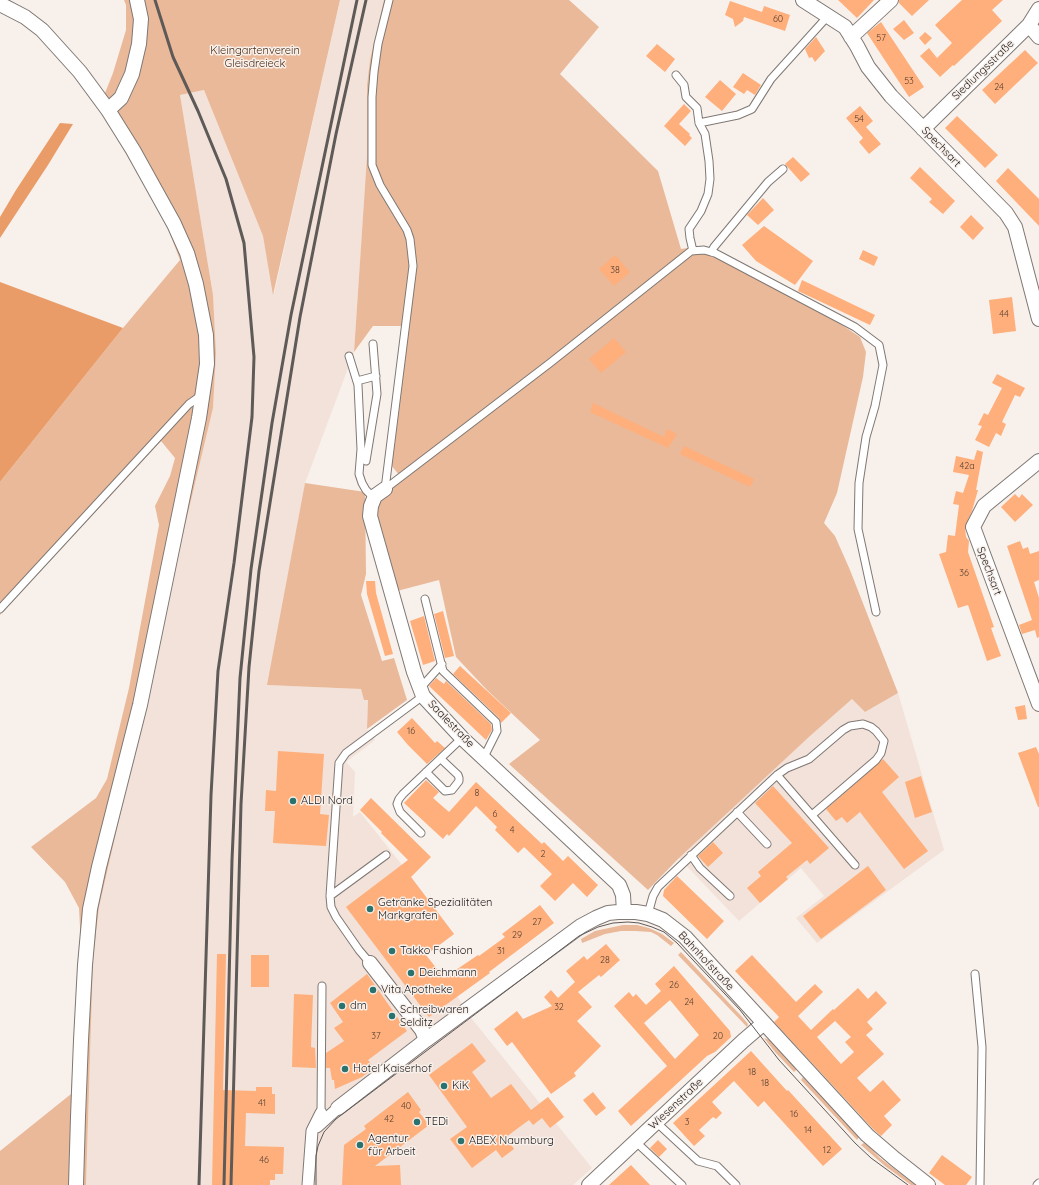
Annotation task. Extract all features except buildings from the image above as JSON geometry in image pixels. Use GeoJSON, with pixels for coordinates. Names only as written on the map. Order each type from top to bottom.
{"type":"FeatureCollection","features":[{"type":"Feature","properties":{"kind":"street"},"geometry":{"type":"LineString","coordinates":[[108,110],[121,98],[132,74],[139,44],[141,19],[137,0]]}},
{"type":"Feature","properties":{"kind":"street","name":"Spechsart"},"geometry":{"type":"LineString","coordinates":[[804,0],[845,27],[868,68],[891,96],[1006,213],[1015,226],[1039,319]]}},
{"type":"Feature","properties":{"kind":"street"},"geometry":{"type":"LineString","coordinates":[[851,37],[891,0]]}},
{"type":"Feature","properties":{"kind":"street"},"geometry":{"type":"LineString","coordinates":[[0,4],[25,17],[42,30],[80,72],[108,110],[133,150],[174,224],[187,253],[196,284],[206,335],[207,364],[204,394],[140,705],[99,867],[90,909],[85,965],[76,1185]]}},
{"type":"Feature","properties":{"kind":"street","name":"Siedlungsstraße"},"geometry":{"type":"LineString","coordinates":[[923,129],[1029,25],[1039,8]]}},
{"type":"Feature","properties":{"kind":"street"},"geometry":{"type":"LineString","coordinates":[[1029,25],[1039,37]]}},
{"type":"Feature","properties":{"kind":"street","name":"Spechsart"},"geometry":{"type":"LineString","coordinates":[[1039,461],[984,506],[973,527],[1039,704]]}},
{"type":"Feature","properties":{"kind":"street"},"geometry":{"type":"LineString","coordinates":[[374,498],[385,489]]}},
{"type":"Feature","properties":{"kind":"street","name":"Saalestraße"},"geometry":{"type":"LineString","coordinates":[[374,498],[370,516],[414,672],[421,691],[462,738],[619,885],[623,895],[624,912]]}},
{"type":"Feature","properties":{"kind":"street","name":"Bahnhofstraße"},"geometry":{"type":"LineString","coordinates":[[338,1108],[426,1040],[581,926],[613,912],[636,912],[648,914],[667,922],[685,937],[868,1135],[928,1185]]}},
{"type":"Feature","properties":{"kind":"street"},"geometry":{"type":"LineString","coordinates":[[370,963],[422,1030],[426,1040]]}},
{"type":"Feature","properties":{"kind":"street","name":"Wiesenstraße"},"geometry":{"type":"LineString","coordinates":[[589,1185],[764,1023]]}},
{"type":"Feature","properties":{"kind":"street"},"geometry":{"type":"LineString","coordinates":[[312,1131],[338,1108]]}},
{"type":"Feature","properties":{"kind":"street"},"geometry":{"type":"LineString","coordinates":[[308,1185],[312,1131],[321,1113]]}},
{"type":"Feature","properties":{"kind":"lane"},"geometry":{"type":"LineString","coordinates":[[385,489],[413,266],[412,245],[407,230],[380,185],[372,165],[372,104],[374,72],[378,44],[388,0]]}},
{"type":"Feature","properties":{"kind":"lane"},"geometry":{"type":"LineString","coordinates":[[699,123],[738,115],[752,109],[771,79],[828,16]]}},
{"type":"Feature","properties":{"kind":"lane"},"geometry":{"type":"LineString","coordinates":[[676,75],[684,85],[686,97],[697,108],[699,123],[705,134],[709,161],[710,179],[708,194],[701,211],[689,229],[693,251]]}},
{"type":"Feature","properties":{"kind":"lane"},"geometry":{"type":"LineString","coordinates":[[711,252],[768,182],[783,169]]}},
{"type":"Feature","properties":{"kind":"lane"},"geometry":{"type":"LineString","coordinates":[[385,489],[550,363],[692,251],[704,250],[715,253],[855,327],[879,345],[883,365],[875,406],[866,437],[859,484],[858,529],[876,612]]}},
{"type":"Feature","properties":{"kind":"lane"},"geometry":{"type":"LineString","coordinates":[[372,344],[377,394],[365,457],[359,474],[366,490],[374,498]]}},
{"type":"Feature","properties":{"kind":"lane"},"geometry":{"type":"LineString","coordinates":[[349,356],[357,381],[365,457]]}},
{"type":"Feature","properties":{"kind":"lane"},"geometry":{"type":"LineString","coordinates":[[357,381],[376,376]]}},
{"type":"Feature","properties":{"kind":"lane"},"geometry":{"type":"LineString","coordinates":[[0,609],[189,404],[204,394]]}},
{"type":"Feature","properties":{"kind":"lane"},"geometry":{"type":"LineString","coordinates":[[425,599],[443,671],[496,722],[497,731],[484,757]]}},
{"type":"Feature","properties":{"kind":"lane"},"geometry":{"type":"LineString","coordinates":[[370,963],[359,950],[331,907],[330,896],[339,763],[346,753],[421,691],[425,683],[437,672],[442,664]]}},
{"type":"Feature","properties":{"kind":"lane"},"geometry":{"type":"LineString","coordinates":[[648,914],[653,896],[658,887],[777,774],[809,759],[843,730],[850,726],[864,724],[871,727],[884,741],[881,753],[812,815]]}},
{"type":"Feature","properties":{"kind":"lane"},"geometry":{"type":"LineString","coordinates":[[421,833],[400,812],[397,804],[403,794],[462,738]]}},
{"type":"Feature","properties":{"kind":"lane"},"geometry":{"type":"LineString","coordinates":[[426,772],[445,790],[452,790],[459,781],[458,775],[441,759]]}},
{"type":"Feature","properties":{"kind":"lane"},"geometry":{"type":"LineString","coordinates":[[777,774],[855,865]]}},
{"type":"Feature","properties":{"kind":"lane"},"geometry":{"type":"LineString","coordinates":[[737,812],[767,844]]}},
{"type":"Feature","properties":{"kind":"lane"},"geometry":{"type":"LineString","coordinates":[[330,896],[386,855]]}},
{"type":"Feature","properties":{"kind":"lane"},"geometry":{"type":"LineString","coordinates":[[691,855],[700,868],[730,896]]}},
{"type":"Feature","properties":{"kind":"lane"},"geometry":{"type":"LineString","coordinates":[[975,974],[982,1047],[980,1185]]}},
{"type":"Feature","properties":{"kind":"lane"},"geometry":{"type":"LineString","coordinates":[[321,1113],[322,986]]}},
{"type":"Feature","properties":{"kind":"lane"},"geometry":{"type":"LineString","coordinates":[[656,1122],[698,1161],[717,1166],[736,1185]]}},
{"type":"Feature","properties":{"kind":"lane"},"geometry":{"type":"LineString","coordinates":[[636,1142],[682,1185]]}},
{"type":"Feature","properties":{"kind":"shaded area"},"geometry":{"type":"Polygon","coordinates":[[[340,0],[384,0],[370,60],[367,85],[367,156],[354,352],[305,483],[268,685],[361,689],[364,699],[368,700],[367,729],[375,740],[346,762],[355,772],[353,817],[360,812],[454,934],[426,955],[457,996],[472,1019],[592,1168],[573,1185],[86,1185],[93,960],[99,907],[172,580],[213,408],[216,353],[213,295],[180,95],[204,90],[263,236],[274,294],[340,0]]]}},
{"type":"Feature","properties":{"kind":"shaded area"},"geometry":{"type":"Polygon","coordinates":[[[60,123],[73,124],[0,238],[0,217],[60,123]]]}},
{"type":"Feature","properties":{"kind":"shaded area"},"geometry":{"type":"Polygon","coordinates":[[[0,282],[123,328],[0,482],[0,282]]]}},
{"type":"Feature","properties":{"kind":"shaded area"},"geometry":{"type":"Polygon","coordinates":[[[898,693],[944,850],[817,943],[796,918],[824,896],[801,868],[739,921],[679,858],[852,699],[865,712],[898,693]]]}},
{"type":"Feature","properties":{"kind":"green space","name":"Kleingartenverein Gleisdreieck"},"geometry":{"type":"Polygon","coordinates":[[[124,0],[340,0],[273,295],[263,236],[204,90],[180,95],[213,295],[216,353],[213,408],[172,580],[99,907],[93,960],[86,1185],[0,1185],[0,1151],[71,1094],[81,946],[79,908],[65,882],[31,847],[96,798],[107,779],[129,688],[159,525],[155,506],[170,476],[175,458],[161,441],[0,615],[0,482],[123,328],[180,260],[164,218],[99,108],[113,73],[126,30],[126,5],[124,0]]]}},
{"type":"Feature","properties":{"kind":"green space"},"geometry":{"type":"Polygon","coordinates":[[[384,0],[569,0],[599,27],[560,74],[658,171],[681,249],[695,247],[711,254],[842,325],[860,337],[866,352],[863,377],[837,493],[824,523],[835,536],[850,570],[898,693],[865,712],[852,699],[679,858],[648,890],[509,764],[540,740],[487,690],[456,657],[439,580],[397,591],[372,503],[400,476],[386,459],[404,326],[373,326],[354,352],[367,156],[367,85],[370,60],[384,0]]]}},
{"type":"Feature","properties":{"kind":"green space"},"geometry":{"type":"Polygon","coordinates":[[[305,483],[365,492],[366,574],[361,595],[382,661],[394,658],[407,700],[367,729],[368,700],[364,700],[361,689],[267,685],[305,483]]]}},
{"type":"Feature","properties":{"kind":"green space"},"geometry":{"type":"Polygon","coordinates":[[[623,925],[637,925],[649,928],[662,934],[674,943],[671,946],[651,932],[621,931],[605,934],[582,943],[581,939],[595,931],[623,925]]]}},
{"type":"Feature","properties":{"kind":"green space"},"geometry":{"type":"Polygon","coordinates":[[[681,952],[743,1018],[748,1024],[747,1027],[678,955],[681,952]]]}},
{"type":"Feature","properties":{"kind":"green space"},"geometry":{"type":"Polygon","coordinates":[[[764,1038],[770,1040],[797,1069],[794,1072],[775,1052],[764,1038]]]}},
{"type":"Feature","properties":{"kind":"green space"},"geometry":{"type":"Polygon","coordinates":[[[803,1077],[859,1137],[857,1140],[801,1080],[803,1077]]]}},
{"type":"Feature","properties":{"kind":"green space"},"geometry":{"type":"Polygon","coordinates":[[[865,1142],[880,1158],[916,1185],[911,1185],[885,1166],[861,1145],[865,1142]]]}},
{"type":"Feature","properties":{"kind":"tram line"},"geometry":{"type":"LineString","coordinates":[[316,1185],[316,1156],[318,1146],[324,1132],[336,1119],[579,936],[598,927],[613,923],[628,922],[639,923],[664,932],[677,943],[740,1010],[779,1060],[855,1143],[871,1158],[908,1185]]}},
{"type":"Feature","properties":{"kind":"railway"},"geometry":{"type":"LineString","coordinates":[[155,0],[173,57],[198,111],[226,179],[244,243],[254,357],[252,417],[234,563],[218,671],[211,795],[199,1185]]}},
{"type":"Feature","properties":{"kind":"railway"},"geometry":{"type":"LineString","coordinates":[[224,1185],[232,860],[240,678],[251,569],[272,423],[291,315],[357,0]]}},
{"type":"Feature","properties":{"kind":"railway"},"geometry":{"type":"LineString","coordinates":[[231,1185],[241,804],[249,667],[259,571],[300,317],[336,134],[366,0]]}},
{"type":"Feature","properties":{"kind":"place","name":"ALDI Nord"},"geometry":{"type":"Point","coordinates":[293,801]}},
{"type":"Feature","properties":{"kind":"place","name":"Getränke Spezialitäten Markgrafen"},"geometry":{"type":"Point","coordinates":[370,909]}},
{"type":"Feature","properties":{"kind":"place","name":"Takko Fashion"},"geometry":{"type":"Point","coordinates":[392,951]}},
{"type":"Feature","properties":{"kind":"place","name":"Deichmann"},"geometry":{"type":"Point","coordinates":[411,973]}},
{"type":"Feature","properties":{"kind":"place","name":"Vita Apotheke"},"geometry":{"type":"Point","coordinates":[373,990]}},
{"type":"Feature","properties":{"kind":"place","name":"dm"},"geometry":{"type":"Point","coordinates":[342,1006]}},
{"type":"Feature","properties":{"kind":"place","name":"Schreibwaren Selditz"},"geometry":{"type":"Point","coordinates":[392,1016]}},
{"type":"Feature","properties":{"kind":"place","name":"Hotel Kaiserhof"},"geometry":{"type":"Point","coordinates":[345,1069]}},
{"type":"Feature","properties":{"kind":"place","name":"KiK"},"geometry":{"type":"Point","coordinates":[444,1086]}},
{"type":"Feature","properties":{"kind":"place","name":"TEDi"},"geometry":{"type":"Point","coordinates":[417,1122]}},
{"type":"Feature","properties":{"kind":"place","name":"ABEX Naumburg"},"geometry":{"type":"Point","coordinates":[461,1141]}},
{"type":"Feature","properties":{"kind":"place","name":"Agentur für Arbeit"},"geometry":{"type":"Point","coordinates":[360,1145]}}]}
